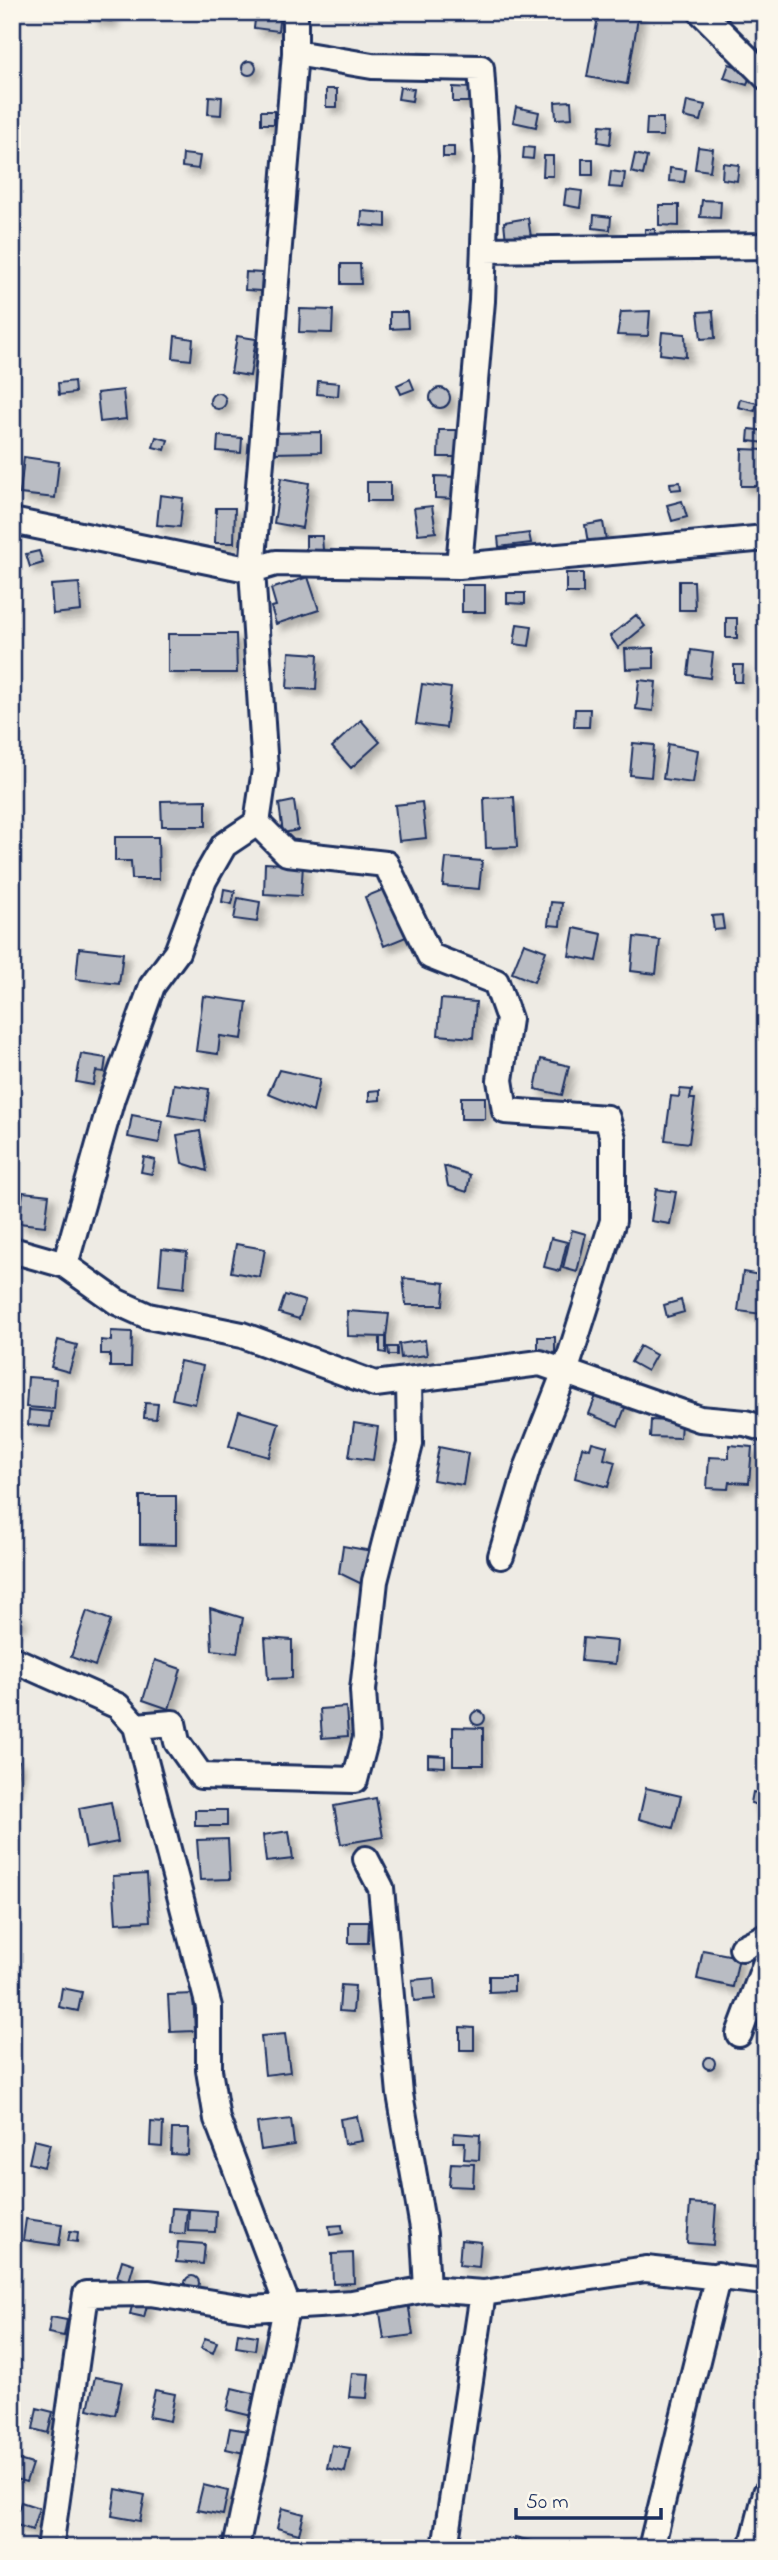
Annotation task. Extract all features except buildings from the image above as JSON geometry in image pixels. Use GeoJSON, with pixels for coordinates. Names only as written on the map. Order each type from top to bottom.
{"type":"FeatureCollection","features":[{"type":"Feature","properties":{"kind":"street"},"geometry":{"type":"LineString","coordinates":[[65,1265],[112,1098],[152,986],[177,952],[204,880],[224,845],[257,823],[265,769],[252,570],[295,53],[295,12]]}},
{"type":"Feature","properties":{"kind":"street"},"geometry":{"type":"LineString","coordinates":[[701,12],[766,77]]}},
{"type":"Feature","properties":{"kind":"street"},"geometry":{"type":"LineString","coordinates":[[295,53],[372,66],[481,68],[487,157],[484,250],[459,566]]}},
{"type":"Feature","properties":{"kind":"street"},"geometry":{"type":"LineString","coordinates":[[484,250],[766,246]]}},
{"type":"Feature","properties":{"kind":"street"},"geometry":{"type":"LineString","coordinates":[[12,521],[252,570],[276,563],[459,566],[766,538]]}},
{"type":"Feature","properties":{"kind":"street"},"geometry":{"type":"LineString","coordinates":[[257,823],[287,853],[386,864],[430,957],[496,982],[509,1020],[500,1080],[505,1111],[607,1118],[613,1138],[613,1221],[566,1369],[528,1466],[502,1556]]}},
{"type":"Feature","properties":{"kind":"street"},"geometry":{"type":"LineString","coordinates":[[12,1250],[65,1265],[117,1302],[148,1316],[242,1335],[375,1384],[540,1363],[566,1369],[700,1419],[745,1423],[766,1429]]}},
{"type":"Feature","properties":{"kind":"street"},"geometry":{"type":"LineString","coordinates":[[136,1726],[173,1723],[177,1742],[201,1776],[355,1780],[366,1738],[363,1690],[376,1581],[410,1444],[409,1380]]}},
{"type":"Feature","properties":{"kind":"street"},"geometry":{"type":"LineString","coordinates":[[12,1659],[118,1706],[136,1726],[209,2007],[209,2070],[217,2119],[287,2304],[236,2548]]}},
{"type":"Feature","properties":{"kind":"street"},"geometry":{"type":"LineString","coordinates":[[366,1859],[381,1888],[400,2094],[424,2234],[427,2289]]}},
{"type":"Feature","properties":{"kind":"street"},"geometry":{"type":"LineString","coordinates":[[742,1948],[766,1936]]}},
{"type":"Feature","properties":{"kind":"street"},"geometry":{"type":"LineString","coordinates":[[739,2035],[766,1962]]}},
{"type":"Feature","properties":{"kind":"street"},"geometry":{"type":"LineString","coordinates":[[50,2548],[86,2294],[150,2293],[251,2309],[287,2304],[352,2303],[427,2289],[483,2293],[646,2269],[766,2281]]}},
{"type":"Feature","properties":{"kind":"street"},"geometry":{"type":"LineString","coordinates":[[651,2548],[718,2275]]}},
{"type":"Feature","properties":{"kind":"street"},"geometry":{"type":"LineString","coordinates":[[445,2548],[483,2293]]}},
{"type":"Feature","properties":{"kind":"street"},"geometry":{"type":"LineString","coordinates":[[752,2548],[766,2493]]}}]}
